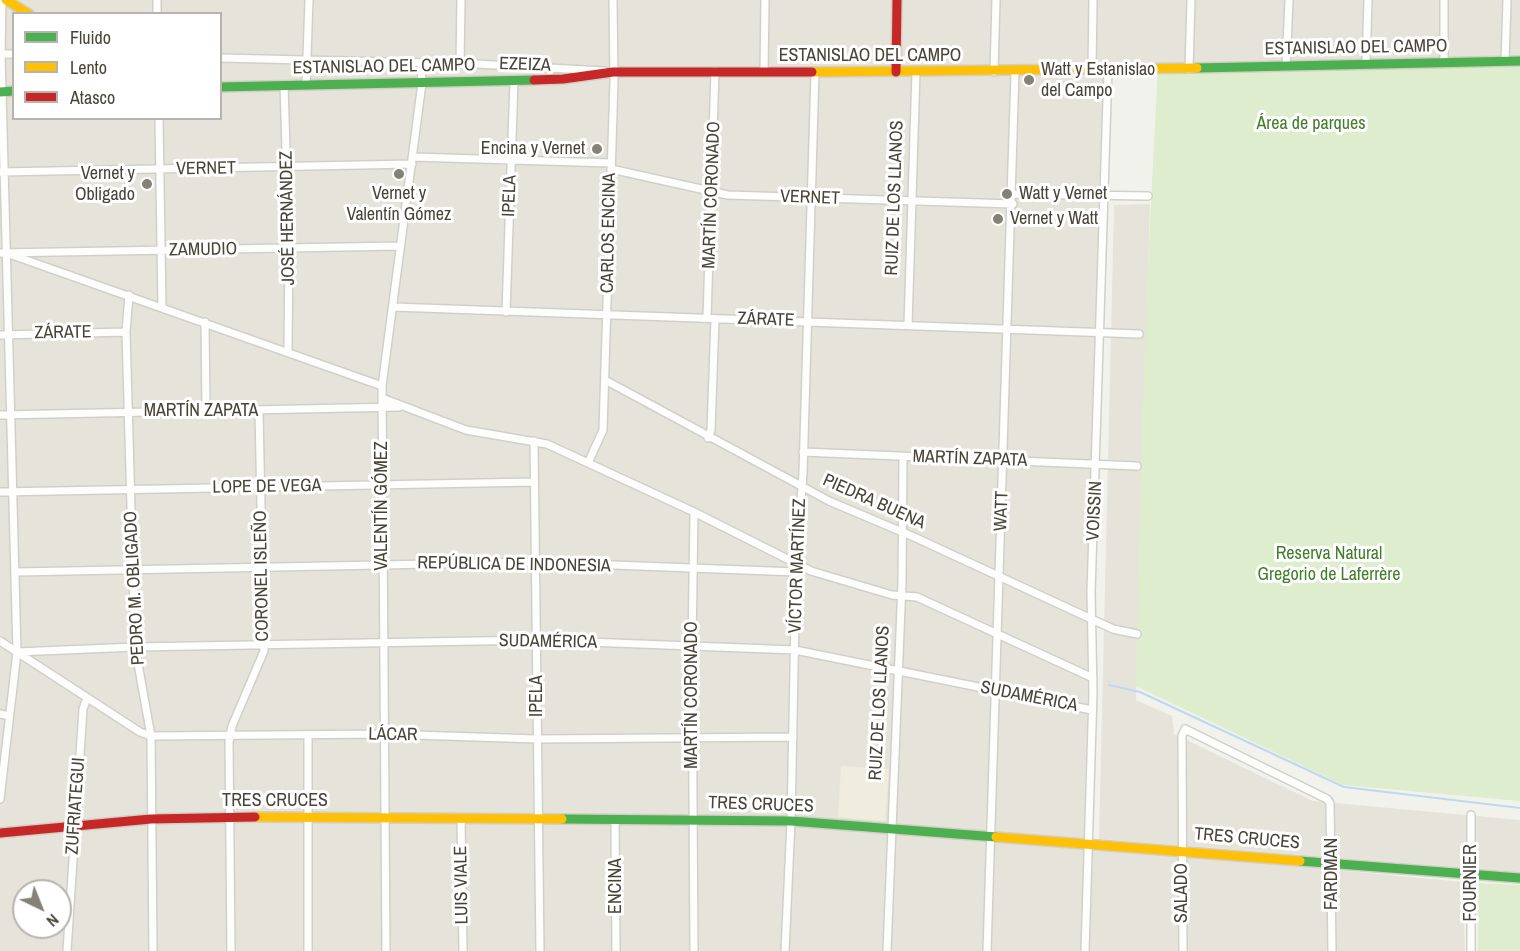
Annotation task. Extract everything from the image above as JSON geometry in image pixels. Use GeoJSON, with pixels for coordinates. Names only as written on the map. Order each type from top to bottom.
{"type":"FeatureCollection","features":[{"type":"Feature","properties":{"kind":"street"},"geometry":{"type":"LineString","coordinates":[[0,799],[17,652],[9,335],[3,253],[1,54],[4,0],[25,12]]}},
{"type":"Feature","properties":{"kind":"street"},"geometry":{"type":"LineString","coordinates":[[306,84],[309,0]]}},
{"type":"Feature","properties":{"kind":"street"},"geometry":{"type":"LineString","coordinates":[[460,64],[461,0]]}},
{"type":"Feature","properties":{"kind":"street","name":"CARLOS ENCINA"},"geometry":{"type":"LineString","coordinates":[[588,463],[603,430],[608,315],[613,72],[612,0]]}},
{"type":"Feature","properties":{"kind":"street"},"geometry":{"type":"LineString","coordinates":[[764,72],[765,0]]}},
{"type":"Feature","properties":{"kind":"street"},"geometry":{"type":"LineString","coordinates":[[896,72],[897,0]]}},
{"type":"Feature","properties":{"kind":"street"},"geometry":{"type":"LineString","coordinates":[[994,72],[996,0]]}},
{"type":"Feature","properties":{"kind":"street"},"geometry":{"type":"LineString","coordinates":[[1092,70],[1093,0]]}},
{"type":"Feature","properties":{"kind":"street"},"geometry":{"type":"LineString","coordinates":[[1188,69],[1191,0]]}},
{"type":"Feature","properties":{"kind":"street"},"geometry":{"type":"LineString","coordinates":[[1286,66],[1289,0]]}},
{"type":"Feature","properties":{"kind":"street"},"geometry":{"type":"LineString","coordinates":[[1366,64],[1368,0]]}},
{"type":"Feature","properties":{"kind":"street"},"geometry":{"type":"LineString","coordinates":[[1444,0],[1444,63]]}},
{"type":"Feature","properties":{"kind":"street"},"geometry":{"type":"LineString","coordinates":[[1505,62],[1507,0]]}},
{"type":"Feature","properties":{"kind":"street","name":"EZEIZA"},"geometry":{"type":"LineString","coordinates":[[222,58],[570,67],[613,72]]}},
{"type":"Feature","properties":{"kind":"street","name":"ESTANISLAO DEL CAMPO"},"geometry":{"type":"LineString","coordinates":[[222,87],[514,81],[563,79],[613,72],[1015,72],[1520,61]]}},
{"type":"Feature","properties":{"kind":"street","name":"VALENTÍN GÓMEZ"},"geometry":{"type":"LineString","coordinates":[[386,951],[382,386],[422,83],[421,63]]}},
{"type":"Feature","properties":{"kind":"street","name":"VOISSIN"},"geometry":{"type":"LineString","coordinates":[[1084,951],[1093,678],[1091,619],[1108,70]]}},
{"type":"Feature","properties":{"kind":"street","name":"MARTÍN CORONADO"},"geometry":{"type":"LineString","coordinates":[[708,438],[711,430],[715,71]]}},
{"type":"Feature","properties":{"kind":"street","name":"RUIZ DE LOS LLANOS"},"geometry":{"type":"LineString","coordinates":[[908,325],[916,72]]}},
{"type":"Feature","properties":{"kind":"street","name":"WATT"},"geometry":{"type":"LineString","coordinates":[[987,951],[1013,204],[1015,72]]}},
{"type":"Feature","properties":{"kind":"street","name":"VÍCTOR MARTÍNEZ"},"geometry":{"type":"LineString","coordinates":[[785,951],[791,821],[796,563],[802,488],[815,73]]}},
{"type":"Feature","properties":{"kind":"street","name":"IPELA"},"geometry":{"type":"LineString","coordinates":[[506,312],[514,81]]}},
{"type":"Feature","properties":{"kind":"street","name":"JOSÉ HERNÁNDEZ"},"geometry":{"type":"LineString","coordinates":[[284,85],[288,167],[288,351]]}},
{"type":"Feature","properties":{"kind":"street"},"geometry":{"type":"LineString","coordinates":[[159,120],[163,251],[162,307]]}},
{"type":"Feature","properties":{"kind":"street","name":"VERNET"},"geometry":{"type":"LineString","coordinates":[[3,172],[288,167],[511,159],[611,166],[712,193],[1013,204]]}},
{"type":"Feature","properties":{"kind":"street"},"geometry":{"type":"LineString","coordinates":[[1013,194],[1148,196]]}},
{"type":"Feature","properties":{"kind":"street","name":"ZAMUDIO"},"geometry":{"type":"LineString","coordinates":[[3,253],[400,246]]}},
{"type":"Feature","properties":{"kind":"street"},"geometry":{"type":"LineString","coordinates":[[3,253],[129,295],[382,386]]}},
{"type":"Feature","properties":{"kind":"street","name":"PEDRO M. OBLIGADO"},"geometry":{"type":"LineString","coordinates":[[129,295],[126,332],[135,647],[151,736],[153,951]]}},
{"type":"Feature","properties":{"kind":"street","name":"ZÁRATE"},"geometry":{"type":"LineString","coordinates":[[394,307],[1139,334]]}},
{"type":"Feature","properties":{"kind":"street"},"geometry":{"type":"LineString","coordinates":[[205,322],[206,411]]}},
{"type":"Feature","properties":{"kind":"street","name":"ZÁRATE"},"geometry":{"type":"LineString","coordinates":[[0,335],[126,332]]}},
{"type":"Feature","properties":{"kind":"street","name":"PIEDRA BUENA"},"geometry":{"type":"LineString","coordinates":[[605,380],[802,488],[1091,619],[1121,632],[1137,634]]}},
{"type":"Feature","properties":{"kind":"street"},"geometry":{"type":"LineString","coordinates":[[382,398],[466,430],[534,441],[694,512],[811,571],[901,596],[917,597],[1093,678]]}},
{"type":"Feature","properties":{"kind":"street","name":"MARTÍN ZAPATA"},"geometry":{"type":"LineString","coordinates":[[0,416],[401,406]]}},
{"type":"Feature","properties":{"kind":"street","name":"CORONEL ISLEÑO"},"geometry":{"type":"LineString","coordinates":[[231,951],[230,735],[261,662],[264,645],[259,411]]}},
{"type":"Feature","properties":{"kind":"street","name":"IPELA"},"geometry":{"type":"LineString","coordinates":[[534,441],[540,951]]}},
{"type":"Feature","properties":{"kind":"street","name":"MARTÍN ZAPATA"},"geometry":{"type":"LineString","coordinates":[[803,452],[1137,465]]}},
{"type":"Feature","properties":{"kind":"street","name":"RUIZ DE LOS LLANOS"},"geometry":{"type":"LineString","coordinates":[[887,951],[901,596],[903,457]]}},
{"type":"Feature","properties":{"kind":"street","name":"LOPE DE VEGA"},"geometry":{"type":"LineString","coordinates":[[0,492],[534,482]]}},
{"type":"Feature","properties":{"kind":"street","name":"MARTÍN CORONADO"},"geometry":{"type":"LineString","coordinates":[[694,512],[692,646],[694,951]]}},
{"type":"Feature","properties":{"kind":"street","name":"REPÚBLICA DE INDONESIA"},"geometry":{"type":"LineString","coordinates":[[15,572],[535,562],[796,572]]}},
{"type":"Feature","properties":{"kind":"street","name":"SUDAMÉRICA"},"geometry":{"type":"LineString","coordinates":[[17,652],[135,647],[536,640],[795,650],[1092,710]]}},
{"type":"Feature","properties":{"kind":"street"},"geometry":{"type":"LineString","coordinates":[[0,641],[87,698],[151,736]]}},
{"type":"Feature","properties":{"kind":"street","name":"ZUFRIATEGUI"},"geometry":{"type":"LineString","coordinates":[[68,951],[83,709],[87,698]]}},
{"type":"Feature","properties":{"kind":"street"},"geometry":{"type":"LineString","coordinates":[[0,714],[9,716]]}},
{"type":"Feature","properties":{"kind":"street","name":"SALADO"},"geometry":{"type":"LineString","coordinates":[[1183,951],[1182,736],[1185,729],[1327,799]]}},
{"type":"Feature","properties":{"kind":"street","name":"LÁCAR"},"geometry":{"type":"LineString","coordinates":[[151,736],[384,734],[537,739],[793,737]]}},
{"type":"Feature","properties":{"kind":"street"},"geometry":{"type":"LineString","coordinates":[[308,735],[308,951]]}},
{"type":"Feature","properties":{"kind":"street","name":"FARDMAN"},"geometry":{"type":"LineString","coordinates":[[1327,799],[1331,808],[1332,951]]}},
{"type":"Feature","properties":{"kind":"street","name":"FOURNIER"},"geometry":{"type":"LineString","coordinates":[[1471,815],[1471,951]]}},
{"type":"Feature","properties":{"kind":"street","name":"TRES CRUCES"},"geometry":{"type":"LineString","coordinates":[[0,833],[151,819],[231,817],[385,817],[615,822],[791,821],[1520,878]]}},
{"type":"Feature","properties":{"kind":"street","name":"LUIS VIALE"},"geometry":{"type":"LineString","coordinates":[[461,819],[463,951]]}},
{"type":"Feature","properties":{"kind":"street","name":"ENCINA"},"geometry":{"type":"LineString","coordinates":[[615,822],[616,951]]}},
{"type":"Feature","properties":{"kind":"shaded area"},"geometry":{"type":"Polygon","coordinates":[[[0,0],[1520,0],[1520,59],[1082,67],[1104,72],[1084,846],[1463,882],[1465,951],[0,951],[0,95],[12,94],[12,120],[222,120],[222,12],[12,12],[12,88],[0,88],[0,0]]]}},
{"type":"Feature","properties":{"kind":"shaded area"},"geometry":{"type":"Polygon","coordinates":[[[1150,204],[1136,700],[1172,716],[1174,734],[1313,801],[1520,820],[1520,872],[1099,839],[1114,205],[1150,204]]]}},
{"type":"Feature","properties":{"kind":"shaded area"},"geometry":{"type":"Polygon","coordinates":[[[841,766],[889,769],[885,821],[838,817],[841,766]]]}},
{"type":"Feature","properties":{"kind":"green space","name":"Reserva Natural Gregorio de Laferrère"},"geometry":{"type":"Polygon","coordinates":[[[1520,61],[1520,801],[1343,785],[1136,686],[1144,377],[1158,69],[1520,61]]]}},
{"type":"Feature","properties":{"kind":"green space"},"geometry":{"type":"Polygon","coordinates":[[[1478,883],[1520,885],[1520,951],[1478,951],[1478,883]]]}},
{"type":"Feature","properties":{"kind":"waterway"},"geometry":{"type":"LineString","coordinates":[[1109,685],[1140,692],[1344,787],[1520,808]]}},
{"type":"Feature","properties":{"kind":"traffic: fast"},"geometry":{"type":"LineString","coordinates":[[1197,68],[1520,61]]}},
{"type":"Feature","properties":{"kind":"traffic: fast"},"geometry":{"type":"LineString","coordinates":[[222,87],[534,80]]}},
{"type":"Feature","properties":{"kind":"traffic: fast"},"geometry":{"type":"LineString","coordinates":[[0,92],[12,91]]}},
{"type":"Feature","properties":{"kind":"traffic: fast"},"geometry":{"type":"LineString","coordinates":[[562,819],[791,821],[996,837]]}},
{"type":"Feature","properties":{"kind":"traffic: fast"},"geometry":{"type":"LineString","coordinates":[[1300,861],[1520,878]]}},
{"type":"Feature","properties":{"kind":"traffic: slow"},"geometry":{"type":"LineString","coordinates":[[6,0],[26,12]]}},
{"type":"Feature","properties":{"kind":"traffic: slow"},"geometry":{"type":"LineString","coordinates":[[812,72],[1197,68]]}},
{"type":"Feature","properties":{"kind":"traffic: slow"},"geometry":{"type":"LineString","coordinates":[[255,817],[562,819]]}},
{"type":"Feature","properties":{"kind":"traffic: slow"},"geometry":{"type":"LineString","coordinates":[[996,837],[1300,861]]}},
{"type":"Feature","properties":{"kind":"traffic: jam"},"geometry":{"type":"LineString","coordinates":[[896,72],[897,0]]}},
{"type":"Feature","properties":{"kind":"traffic: jam"},"geometry":{"type":"LineString","coordinates":[[534,80],[563,79],[613,72],[812,72]]}},
{"type":"Feature","properties":{"kind":"traffic: jam"},"geometry":{"type":"LineString","coordinates":[[0,833],[151,819],[255,817]]}},
{"type":"Feature","properties":{"kind":"place","name":"Watt y Estanislao del Campo"},"geometry":{"type":"Point","coordinates":[1029,80]}},
{"type":"Feature","properties":{"kind":"place","name":"Encina y Vernet"},"geometry":{"type":"Point","coordinates":[597,149]}},
{"type":"Feature","properties":{"kind":"place","name":"Vernet y Valentín Gómez"},"geometry":{"type":"Point","coordinates":[399,174]}},
{"type":"Feature","properties":{"kind":"place","name":"Vernet y Obligado"},"geometry":{"type":"Point","coordinates":[147,184]}},
{"type":"Feature","properties":{"kind":"place","name":"Watt y Vernet"},"geometry":{"type":"Point","coordinates":[1007,194]}},
{"type":"Feature","properties":{"kind":"place","name":"Vernet y Watt"},"geometry":{"type":"Point","coordinates":[998,219]}},
{"type":"Feature","properties":{"kind":"park label","name":"Área de parques"},"geometry":{"type":"Point","coordinates":[1311,124]}}]}
